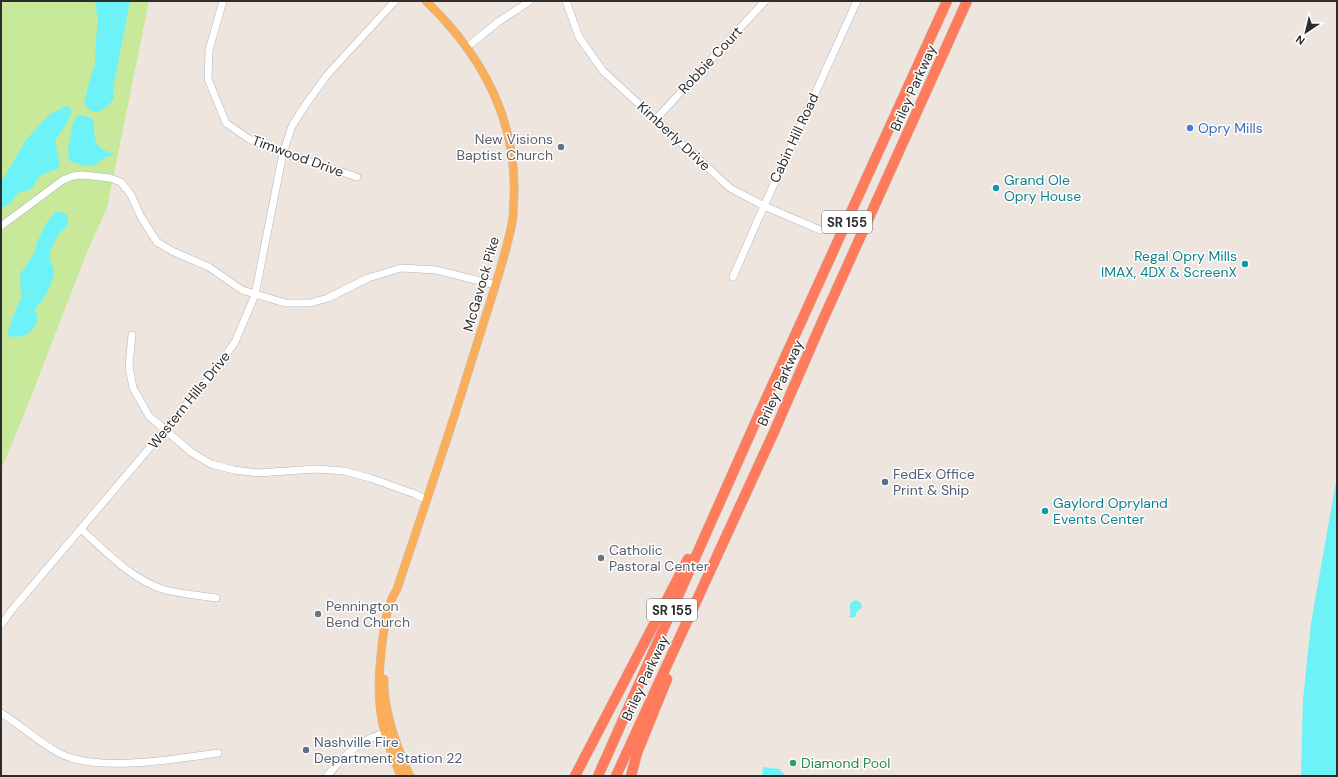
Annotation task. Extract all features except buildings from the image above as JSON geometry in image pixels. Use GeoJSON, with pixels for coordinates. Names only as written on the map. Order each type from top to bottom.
{"type":"FeatureCollection","features":[{"type":"Feature","properties":{"kind":"highway","name":"Briley Parkway"},"geometry":{"type":"LineString","coordinates":[[598,776],[746,443],[947,1]]}},
{"type":"Feature","properties":{"kind":"highway","name":"Briley Parkway"},"geometry":{"type":"LineString","coordinates":[[616,776],[774,432],[824,316],[968,1]]}},
{"type":"Feature","properties":{"kind":"highway"},"geometry":{"type":"LineString","coordinates":[[575,776],[674,587],[746,443]]}},
{"type":"Feature","properties":{"kind":"highway"},"geometry":{"type":"LineString","coordinates":[[631,776],[637,753],[706,580]]}},
{"type":"Feature","properties":{"kind":"main road","name":"McGavock Pike"},"geometry":{"type":"LineString","coordinates":[[401,776],[393,758],[388,732],[384,687],[386,655],[397,589],[446,445],[496,285],[513,222],[514,184],[512,160],[507,132],[498,104],[484,74],[467,47],[442,16],[426,1]]}},
{"type":"Feature","properties":{"kind":"main road"},"geometry":{"type":"LineString","coordinates":[[388,732],[410,776]]}},
{"type":"Feature","properties":{"kind":"street","name":"Timwood Drive"},"geometry":{"type":"LineString","coordinates":[[223,1],[209,50],[208,79],[226,123],[249,139],[283,153],[357,177]]}},
{"type":"Feature","properties":{"kind":"street","name":"Western Hills Drive"},"geometry":{"type":"LineString","coordinates":[[1,625],[10,611],[214,372],[235,342],[255,295],[283,153],[292,126],[328,74],[395,1]]}},
{"type":"Feature","properties":{"kind":"street"},"geometry":{"type":"LineString","coordinates":[[467,47],[493,26],[530,1]]}},
{"type":"Feature","properties":{"kind":"street","name":"Kimberly Drive"},"geometry":{"type":"LineString","coordinates":[[566,1],[579,36],[604,71],[730,188],[764,206],[820,230]]}},
{"type":"Feature","properties":{"kind":"street","name":"Robbie Court"},"geometry":{"type":"LineString","coordinates":[[656,119],[765,1]]}},
{"type":"Feature","properties":{"kind":"street","name":"Cabin Hill Road"},"geometry":{"type":"LineString","coordinates":[[733,277],[857,1]]}},
{"type":"Feature","properties":{"kind":"street"},"geometry":{"type":"LineString","coordinates":[[1,226],[63,180],[73,176],[98,176],[121,182],[131,195],[141,217],[157,242],[172,251],[208,267],[242,290],[255,295],[285,303],[310,303],[328,298],[368,278],[401,268],[436,270],[496,285]]}},
{"type":"Feature","properties":{"kind":"street"},"geometry":{"type":"LineString","coordinates":[[132,335],[129,366],[133,388],[149,416],[191,452],[211,464],[234,470],[258,473],[316,469],[344,471],[370,478],[416,494],[427,500]]}},
{"type":"Feature","properties":{"kind":"street"},"geometry":{"type":"LineString","coordinates":[[81,529],[123,567],[149,583],[168,590],[216,598]]}},
{"type":"Feature","properties":{"kind":"street"},"geometry":{"type":"LineString","coordinates":[[1,713],[58,753],[83,761],[152,761],[218,753]]}},
{"type":"Feature","properties":{"kind":"street"},"geometry":{"type":"LineString","coordinates":[[327,776],[357,745],[365,740],[388,732]]}},
{"type":"Feature","properties":{"kind":"green space"},"geometry":{"type":"Polygon","coordinates":[[[1,1],[149,1],[107,208],[87,252],[1,470],[1,1]]]}},
{"type":"Feature","properties":{"kind":"water"},"geometry":{"type":"Polygon","coordinates":[[[95,1],[130,1],[113,89],[114,99],[103,109],[96,112],[88,108],[84,103],[95,64],[98,22],[95,1]]]}},
{"type":"Feature","properties":{"kind":"water"},"geometry":{"type":"Polygon","coordinates":[[[66,106],[71,109],[70,118],[55,141],[60,164],[57,169],[40,176],[34,186],[29,190],[20,192],[11,203],[1,208],[1,182],[25,141],[50,114],[66,106]]]}},
{"type":"Feature","properties":{"kind":"water"},"geometry":{"type":"Polygon","coordinates":[[[82,115],[91,118],[94,121],[95,137],[100,147],[113,154],[112,156],[105,157],[95,165],[86,166],[69,160],[68,148],[73,123],[77,116],[82,115]]]}},
{"type":"Feature","properties":{"kind":"water"},"geometry":{"type":"Polygon","coordinates":[[[55,212],[61,212],[67,215],[68,222],[58,235],[51,250],[50,257],[54,272],[46,294],[36,308],[36,323],[32,331],[28,334],[18,337],[8,336],[12,319],[21,298],[20,275],[36,250],[36,245],[45,225],[55,212]]]}},
{"type":"Feature","properties":{"kind":"water"},"geometry":{"type":"Polygon","coordinates":[[[1337,476],[1337,776],[1301,776],[1303,699],[1311,623],[1337,476]]]}},
{"type":"Feature","properties":{"kind":"water"},"geometry":{"type":"Polygon","coordinates":[[[856,600],[861,603],[862,607],[856,613],[856,617],[850,618],[850,603],[856,600]]]}},
{"type":"Feature","properties":{"kind":"water"},"geometry":{"type":"Polygon","coordinates":[[[763,767],[779,769],[784,774],[783,776],[762,776],[763,767]]]}},
{"type":"Feature","properties":{"kind":"place","name":"Opry Mills"},"geometry":{"type":"Point","coordinates":[1190,128]}},
{"type":"Feature","properties":{"kind":"place","name":"New Visions Baptist Church"},"geometry":{"type":"Point","coordinates":[561,147]}},
{"type":"Feature","properties":{"kind":"place","name":"Grand Ole Opry House"},"geometry":{"type":"Point","coordinates":[996,188]}},
{"type":"Feature","properties":{"kind":"place","name":"Regal Opry Mills IMAX, 4DX & ScreenX"},"geometry":{"type":"Point","coordinates":[1245,264]}},
{"type":"Feature","properties":{"kind":"place","name":"FedEx Office Print & Ship"},"geometry":{"type":"Point","coordinates":[885,482]}},
{"type":"Feature","properties":{"kind":"place","name":"Gaylord Opryland Events Center"},"geometry":{"type":"Point","coordinates":[1045,511]}},
{"type":"Feature","properties":{"kind":"place","name":"Catholic Pastoral Center"},"geometry":{"type":"Point","coordinates":[601,558]}},
{"type":"Feature","properties":{"kind":"place","name":"Pennington Bend Church"},"geometry":{"type":"Point","coordinates":[318,614]}},
{"type":"Feature","properties":{"kind":"place","name":"Nashville Fire Department Station 22"},"geometry":{"type":"Point","coordinates":[306,750]}},
{"type":"Feature","properties":{"kind":"place","name":"Diamond Pool"},"geometry":{"type":"Point","coordinates":[793,763]}}]}
